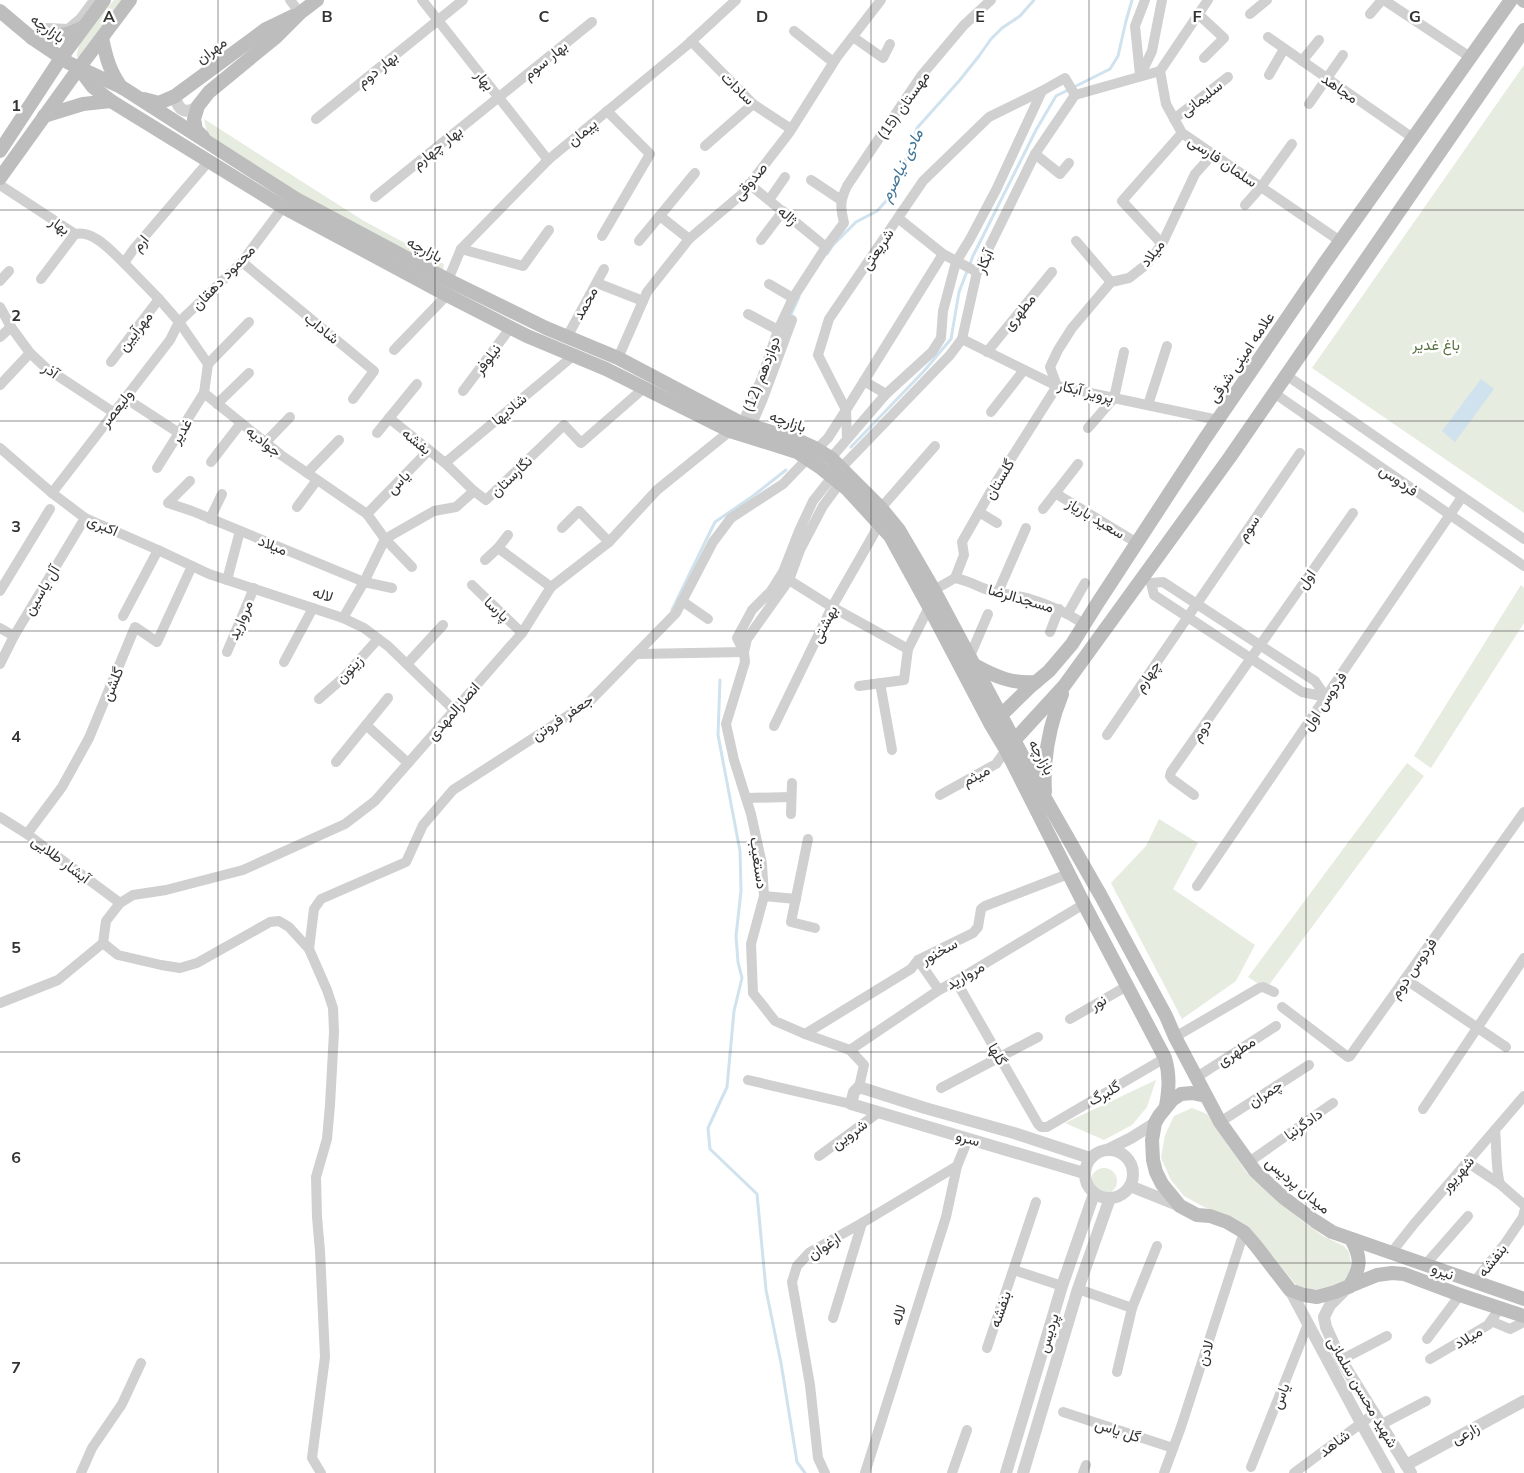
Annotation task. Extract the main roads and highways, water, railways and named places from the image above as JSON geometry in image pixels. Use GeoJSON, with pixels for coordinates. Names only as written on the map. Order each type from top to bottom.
{"type":"FeatureCollection","features":[{"type":"Feature","properties":{"kind":"main road"},"geometry":{"type":"LineString","coordinates":[[0,151],[61,58],[104,0]]}},
{"type":"Feature","properties":{"kind":"main road"},"geometry":{"type":"LineString","coordinates":[[0,178],[130,0]]}},
{"type":"Feature","properties":{"kind":"main road","name":"مهران"},"geometry":{"type":"LineString","coordinates":[[207,142],[196,130],[194,119],[198,106],[209,92],[276,37],[300,13],[317,0]]}},
{"type":"Feature","properties":{"kind":"main road","name":"علامه امینی شرقی"},"geometry":{"type":"LineString","coordinates":[[991,725],[1049,671],[1066,650],[1218,420],[1340,241],[1511,0]]}},
{"type":"Feature","properties":{"kind":"main road","name":"بازارچه"},"geometry":{"type":"LineString","coordinates":[[0,11],[32,38],[61,58],[123,88],[296,199],[448,280],[534,322],[618,358],[739,422],[800,441],[812,454],[881,508],[899,530],[973,661],[1006,710],[1010,745],[1068,874],[1165,1058],[1169,1071],[1166,1106]]}},
{"type":"Feature","properties":{"kind":"main road","name":"مهران"},"geometry":{"type":"LineString","coordinates":[[139,98],[159,103],[175,96],[266,29],[300,13]]}},
{"type":"Feature","properties":{"kind":"main road"},"geometry":{"type":"LineString","coordinates":[[32,38],[57,37],[85,26]]}},
{"type":"Feature","properties":{"kind":"main road"},"geometry":{"type":"LineString","coordinates":[[1010,745],[1066,683],[1230,457],[1524,30]]}},
{"type":"Feature","properties":{"kind":"main road"},"geometry":{"type":"LineString","coordinates":[[102,38],[108,65],[123,88]]}},
{"type":"Feature","properties":{"kind":"main road","name":"بازارچه"},"geometry":{"type":"LineString","coordinates":[[79,68],[93,87],[111,101],[283,207],[447,295],[527,336],[606,369],[730,431],[797,452],[831,458],[847,489],[890,536],[991,725],[1010,745],[1045,798],[1166,1016],[1206,1096]]}},
{"type":"Feature","properties":{"kind":"main road"},"geometry":{"type":"LineString","coordinates":[[44,116],[83,104],[111,101]]}},
{"type":"Feature","properties":{"kind":"main road"},"geometry":{"type":"LineString","coordinates":[[508,326],[512,325],[514,318],[511,311]]}},
{"type":"Feature","properties":{"kind":"main road"},"geometry":{"type":"LineString","coordinates":[[527,336],[524,331],[525,326],[534,322]]}},
{"type":"Feature","properties":{"kind":"main road"},"geometry":{"type":"LineString","coordinates":[[1086,621],[1090,634],[1102,633]]}},
{"type":"Feature","properties":{"kind":"main road"},"geometry":{"type":"LineString","coordinates":[[973,661],[994,676],[1022,683],[1036,682]]}},
{"type":"Feature","properties":{"kind":"main road"},"geometry":{"type":"LineString","coordinates":[[1045,798],[1046,750],[1052,718],[1066,683]]}},
{"type":"Feature","properties":{"kind":"main road"},"geometry":{"type":"LineString","coordinates":[[1006,710],[1012,720],[1020,725],[1028,725]]}},
{"type":"Feature","properties":{"kind":"main road"},"geometry":{"type":"LineString","coordinates":[[1206,1096],[1192,1093],[1181,1094],[1166,1106],[1155,1123],[1152,1140],[1156,1172],[1162,1184],[1180,1206],[1197,1215],[1210,1216],[1227,1222],[1244,1232],[1290,1290],[1304,1296],[1317,1297],[1349,1287],[1358,1273],[1359,1260],[1351,1239]]}},
{"type":"Feature","properties":{"kind":"main road","name":"میدان پردیس"},"geometry":{"type":"LineString","coordinates":[[1206,1096],[1220,1122],[1255,1172],[1284,1198],[1315,1221],[1332,1232],[1351,1239]]}},
{"type":"Feature","properties":{"kind":"main road","name":"نیرو"},"geometry":{"type":"LineString","coordinates":[[1351,1239],[1524,1298]]}},
{"type":"Feature","properties":{"kind":"main road","name":"نیرو"},"geometry":{"type":"LineString","coordinates":[[1349,1287],[1377,1275],[1404,1274],[1524,1316]]}},
{"type":"Feature","properties":{"kind":"water"},"geometry":{"type":"Polygon","coordinates":[[[1481,379],[1494,389],[1455,442],[1442,431],[1481,379]]]}},
{"type":"Feature","properties":{"kind":"waterway","name":"مادی نیاصرم"},"geometry":{"type":"LineString","coordinates":[[827,254],[833,245],[856,222],[877,211],[887,200],[904,164],[917,128],[959,81],[991,39],[1002,28],[1020,16],[1034,0]]}},
{"type":"Feature","properties":{"kind":"waterway"},"geometry":{"type":"LineString","coordinates":[[851,447],[924,371],[951,339],[959,292],[973,256],[1036,130],[1056,96],[1110,69],[1118,56],[1132,0]]}},
{"type":"Feature","properties":{"kind":"waterway","name":"مادی نیاصرم"},"geometry":{"type":"LineString","coordinates":[[789,319],[799,297]]}},
{"type":"Feature","properties":{"kind":"waterway"},"geometry":{"type":"LineString","coordinates":[[672,610],[715,522],[786,470]]}},
{"type":"Feature","properties":{"kind":"waterway"},"geometry":{"type":"LineString","coordinates":[[720,680],[718,735],[740,851],[741,891],[736,936],[738,962],[742,978],[734,1011],[727,1087],[708,1128],[710,1149],[757,1194],[766,1290],[781,1363],[797,1462],[805,1473]]}},
{"type":"Feature","properties":{"kind":"park label","name":"باغ غدیر"},"geometry":{"type":"Point","coordinates":[1436,344]}}]}
